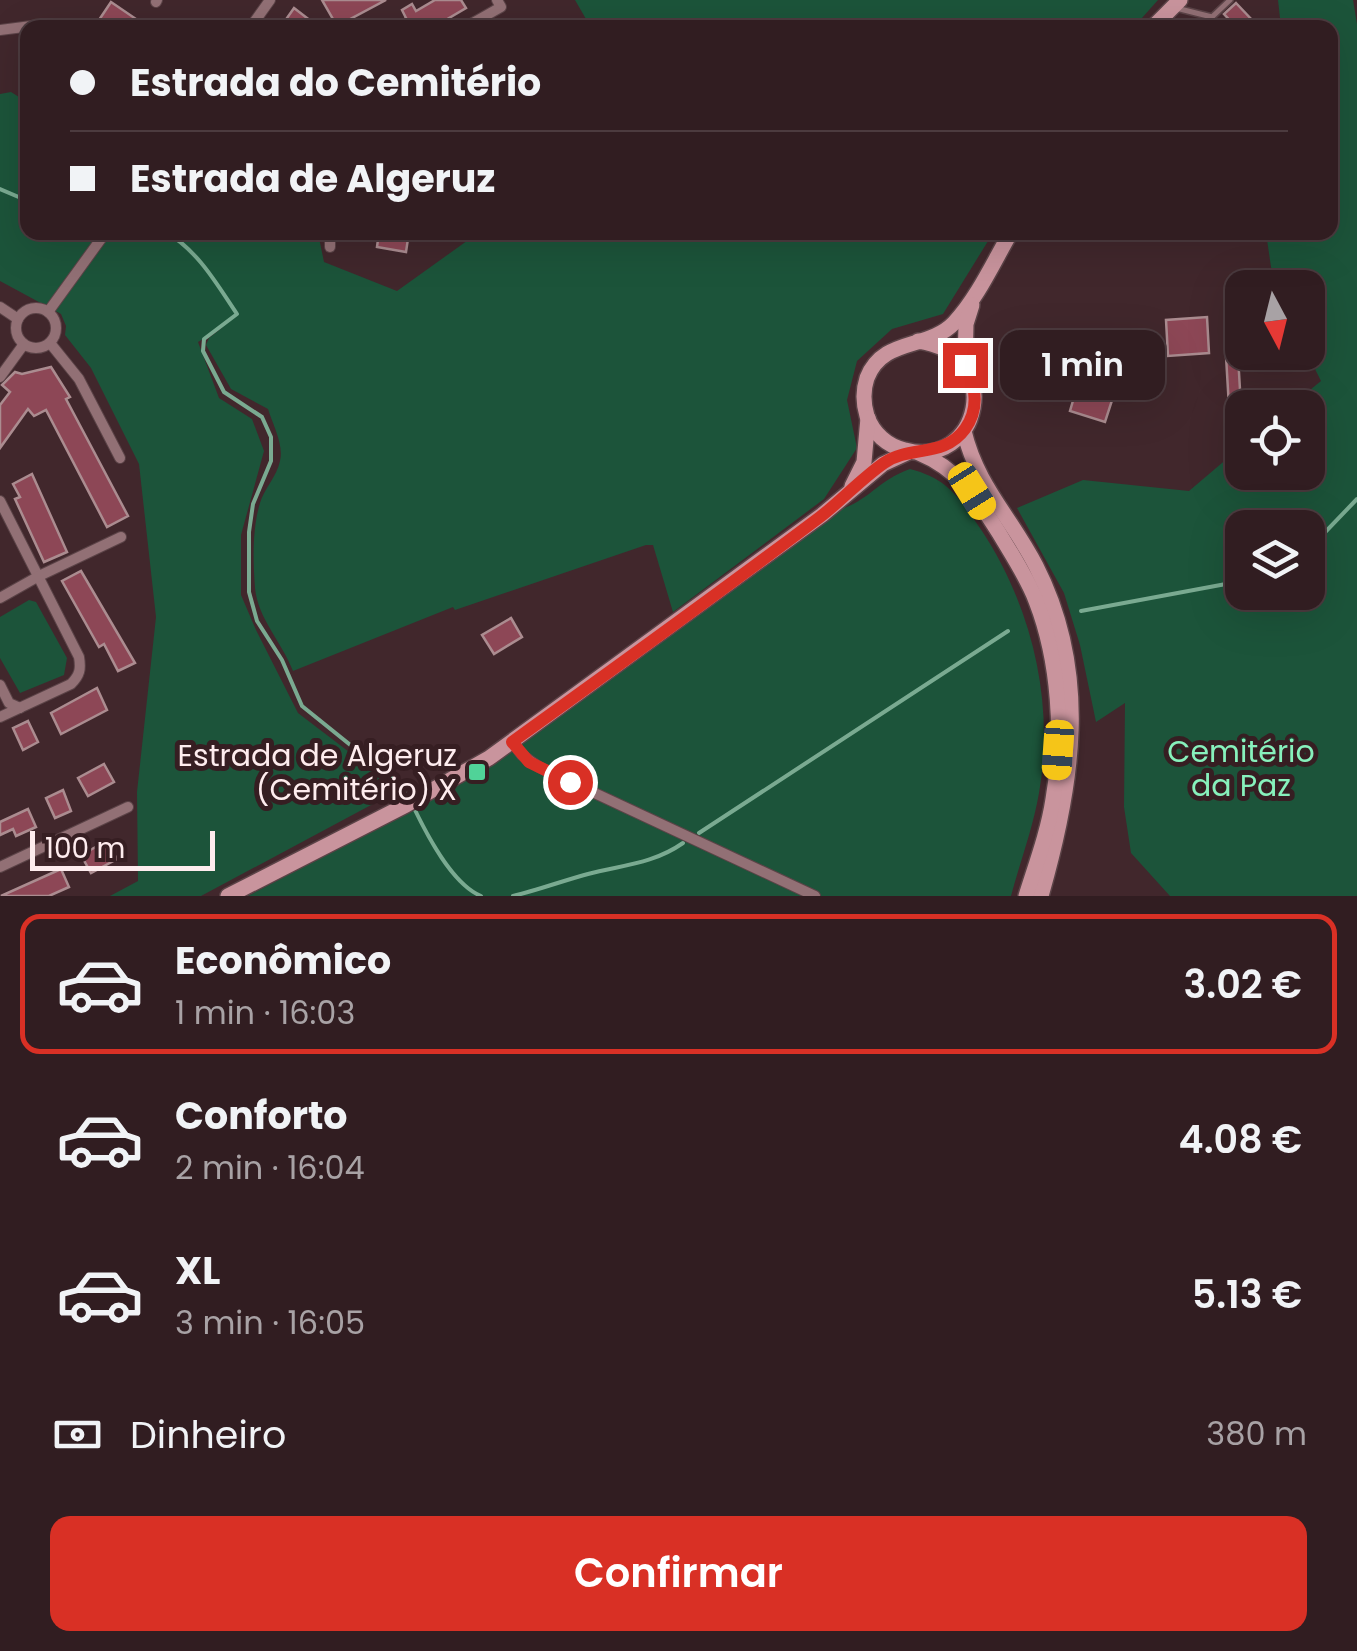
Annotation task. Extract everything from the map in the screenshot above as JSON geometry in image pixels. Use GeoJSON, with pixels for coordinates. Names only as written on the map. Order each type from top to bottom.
{"type":"FeatureCollection","features":[{"type":"Feature","properties":{"kind":"main road"},"geometry":{"type":"LineString","coordinates":[[848,494],[864,462],[868,418],[864,388],[877,361],[889,350],[949,327],[975,295],[1006,240]]}},
{"type":"Feature","properties":{"kind":"main road"},"geometry":{"type":"LineString","coordinates":[[965,365],[966,324],[975,295]]}},
{"type":"Feature","properties":{"kind":"main road"},"geometry":{"type":"LineString","coordinates":[[228,896],[410,802],[512,742],[848,494],[883,464],[952,442],[972,415],[973,380],[952,352],[936,344],[918,342]]}},
{"type":"Feature","properties":{"kind":"main road"},"geometry":{"type":"LineString","coordinates":[[868,418],[884,440],[952,469],[972,491],[1036,601],[1046,637],[1058,720],[1056,781],[1048,825],[1026,896]]}},
{"type":"Feature","properties":{"kind":"main road"},"geometry":{"type":"LineString","coordinates":[[964,430],[974,468],[1022,541],[1049,595],[1064,651],[1072,717],[1069,776],[1061,827],[1041,896]]}},
{"type":"Feature","properties":{"kind":"street"},"geometry":{"type":"LineString","coordinates":[[475,20],[499,3]]}},
{"type":"Feature","properties":{"kind":"street"},"geometry":{"type":"LineString","coordinates":[[48,312],[101,240]]}},
{"type":"Feature","properties":{"kind":"street"},"geometry":{"type":"LineString","coordinates":[[330,240],[330,247]]}},
{"type":"Feature","properties":{"kind":"street"},"geometry":{"type":"LineString","coordinates":[[0,307],[18,318]]}},
{"type":"Feature","properties":{"kind":"street"},"geometry":{"type":"LineString","coordinates":[[33,308],[48,312],[56,325],[50,342],[40,348],[24,344],[16,331],[18,318],[33,308]]}},
{"type":"Feature","properties":{"kind":"street"},"geometry":{"type":"LineString","coordinates":[[50,342],[78,379],[120,458]]}},
{"type":"Feature","properties":{"kind":"street"},"geometry":{"type":"LineString","coordinates":[[0,378],[24,344]]}},
{"type":"Feature","properties":{"kind":"street"},"geometry":{"type":"LineString","coordinates":[[0,501],[79,657],[80,668],[79,677],[71,684],[0,717]]}},
{"type":"Feature","properties":{"kind":"street"},"geometry":{"type":"LineString","coordinates":[[0,598],[121,537]]}},
{"type":"Feature","properties":{"kind":"street"},"geometry":{"type":"LineString","coordinates":[[0,685],[10,703],[20,708]]}},
{"type":"Feature","properties":{"kind":"street"},"geometry":{"type":"LineString","coordinates":[[512,742],[539,767],[815,896]]}},
{"type":"Feature","properties":{"kind":"street"},"geometry":{"type":"LineString","coordinates":[[0,867],[128,807]]}},
{"type":"Feature","properties":{"kind":"lane"},"geometry":{"type":"LineString","coordinates":[[1177,4],[1212,17],[1230,0]]}},
{"type":"Feature","properties":{"kind":"green space"},"geometry":{"type":"Polygon","coordinates":[[[575,0],[1158,0],[1140,20],[586,19],[575,0]]]}},
{"type":"Feature","properties":{"kind":"green space","name":"Cemitério da Paz"},"geometry":{"type":"Polygon","coordinates":[[[1278,0],[1353,0],[1357,24],[1357,896],[1170,896],[1131,853],[1124,807],[1125,703],[1096,722],[1080,645],[1064,593],[1017,508],[1083,480],[1189,491],[1225,460],[1225,490],[1325,490],[1325,390],[1310,390],[1321,381],[1316,370],[1325,370],[1325,270],[1271,270],[1267,240],[1338,240],[1338,20],[1280,20],[1278,0]]]}},
{"type":"Feature","properties":{"kind":"green space"},"geometry":{"type":"Polygon","coordinates":[[[11,92],[20,98],[20,240],[319,240],[324,262],[397,291],[468,240],[989,240],[943,314],[892,329],[857,361],[847,400],[857,448],[824,499],[673,612],[653,545],[646,545],[455,610],[453,607],[293,671],[261,610],[254,578],[256,523],[262,498],[280,461],[281,448],[268,409],[231,389],[206,345],[223,327],[198,342],[219,398],[252,419],[264,451],[241,535],[241,595],[256,630],[298,713],[399,790],[201,896],[110,896],[138,881],[137,792],[156,617],[139,464],[91,368],[65,335],[61,314],[0,281],[0,94],[11,92]]]}},
{"type":"Feature","properties":{"kind":"green space"},"geometry":{"type":"Polygon","coordinates":[[[910,469],[944,485],[982,531],[1014,591],[1035,657],[1044,725],[1043,759],[1036,806],[1011,896],[248,896],[409,811],[835,511],[910,469]]]}},
{"type":"Feature","properties":{"kind":"green space"},"geometry":{"type":"Polygon","coordinates":[[[29,600],[36,602],[67,658],[64,675],[20,693],[0,658],[0,617],[29,600]]]}},
{"type":"Feature","properties":{"kind":"building"},"geometry":{"type":"Polygon","coordinates":[[[322,0],[386,0],[348,20],[334,20],[322,0]]]}},
{"type":"Feature","properties":{"kind":"building"},"geometry":{"type":"Polygon","coordinates":[[[435,0],[461,0],[466,8],[446,20],[403,20],[406,18],[402,10],[412,4],[416,11],[435,0]]]}},
{"type":"Feature","properties":{"kind":"building"},"geometry":{"type":"Polygon","coordinates":[[[111,2],[136,19],[135,20],[99,20],[111,2]]]}},
{"type":"Feature","properties":{"kind":"building"},"geometry":{"type":"Polygon","coordinates":[[[1236,3],[1252,20],[1230,20],[1224,14],[1236,3]]]}},
{"type":"Feature","properties":{"kind":"building"},"geometry":{"type":"Polygon","coordinates":[[[294,8],[310,20],[286,20],[294,8]]]}},
{"type":"Feature","properties":{"kind":"building"},"geometry":{"type":"Polygon","coordinates":[[[378,240],[408,240],[406,252],[377,247],[378,240]]]}},
{"type":"Feature","properties":{"kind":"building"},"geometry":{"type":"Polygon","coordinates":[[[1207,317],[1209,353],[1168,356],[1166,320],[1207,317]]]}},
{"type":"Feature","properties":{"kind":"building"},"geometry":{"type":"Polygon","coordinates":[[[1112,333],[1129,348],[1105,422],[1070,411],[1075,394],[1080,396],[1083,386],[1095,389],[1112,333]]]}},
{"type":"Feature","properties":{"kind":"building"},"geometry":{"type":"Polygon","coordinates":[[[51,367],[70,397],[66,399],[128,516],[107,527],[46,410],[34,416],[28,409],[0,448],[0,405],[10,392],[2,385],[15,372],[51,367]]]}},
{"type":"Feature","properties":{"kind":"building"},"geometry":{"type":"Polygon","coordinates":[[[1227,370],[1239,370],[1240,390],[1228,390],[1227,370]]]}},
{"type":"Feature","properties":{"kind":"building"},"geometry":{"type":"Polygon","coordinates":[[[32,474],[67,552],[44,562],[15,499],[20,497],[13,484],[32,474]]]}},
{"type":"Feature","properties":{"kind":"building"},"geometry":{"type":"Polygon","coordinates":[[[81,571],[135,663],[118,671],[104,644],[99,647],[62,581],[81,571]]]}},
{"type":"Feature","properties":{"kind":"building"},"geometry":{"type":"Polygon","coordinates":[[[511,618],[522,637],[494,654],[482,635],[511,618]]]}},
{"type":"Feature","properties":{"kind":"building"},"geometry":{"type":"Polygon","coordinates":[[[97,688],[107,710],[61,734],[51,713],[97,688]]]}},
{"type":"Feature","properties":{"kind":"building"},"geometry":{"type":"Polygon","coordinates":[[[28,721],[38,742],[23,750],[13,728],[28,721]]]}},
{"type":"Feature","properties":{"kind":"building"},"geometry":{"type":"Polygon","coordinates":[[[104,764],[114,782],[88,796],[78,778],[104,764]]]}},
{"type":"Feature","properties":{"kind":"building"},"geometry":{"type":"Polygon","coordinates":[[[63,790],[71,811],[55,818],[46,798],[63,790]]]}},
{"type":"Feature","properties":{"kind":"building"},"geometry":{"type":"Polygon","coordinates":[[[28,809],[36,827],[16,836],[13,829],[0,835],[0,822],[28,809]]]}},
{"type":"Feature","properties":{"kind":"building"},"geometry":{"type":"Polygon","coordinates":[[[107,841],[117,859],[91,873],[81,855],[107,841]]]}},
{"type":"Feature","properties":{"kind":"building"},"geometry":{"type":"Polygon","coordinates":[[[61,869],[69,887],[49,896],[1,896],[61,869]]]}},
{"type":"Feature","properties":{"kind":"waterway"},"geometry":{"type":"LineString","coordinates":[[0,189],[20,198]]}},
{"type":"Feature","properties":{"kind":"waterway"},"geometry":{"type":"LineString","coordinates":[[178,240],[214,280],[237,314],[204,339],[203,351],[224,392],[262,417],[271,437],[271,461],[253,504],[249,532],[249,592],[257,621],[282,660],[302,706],[400,785],[409,800]]}},
{"type":"Feature","properties":{"kind":"waterway"},"geometry":{"type":"LineString","coordinates":[[1325,532],[1357,499]]}},
{"type":"Feature","properties":{"kind":"waterway"},"geometry":{"type":"LineString","coordinates":[[1081,611],[1225,584]]}},
{"type":"Feature","properties":{"kind":"waterway"},"geometry":{"type":"LineString","coordinates":[[699,833],[1008,631]]}},
{"type":"Feature","properties":{"kind":"waterway"},"geometry":{"type":"LineString","coordinates":[[414,808],[450,870],[481,896]]}},
{"type":"Feature","properties":{"kind":"waterway"},"geometry":{"type":"LineString","coordinates":[[513,896],[649,860],[683,843]]}},
{"type":"Feature","properties":{"kind":"place","name":"Estrada de Algeruz (Cemitério) X"},"geometry":{"type":"Point","coordinates":[477,772]}},
{"type":"Feature","properties":{"kind":"route"},"geometry":{"type":"LineString","coordinates":[[570,782],[529,762],[512,742],[822,515],[883,464],[909,452],[936,450],[952,442],[972,415],[975,398],[973,380],[965,365]]}}]}
